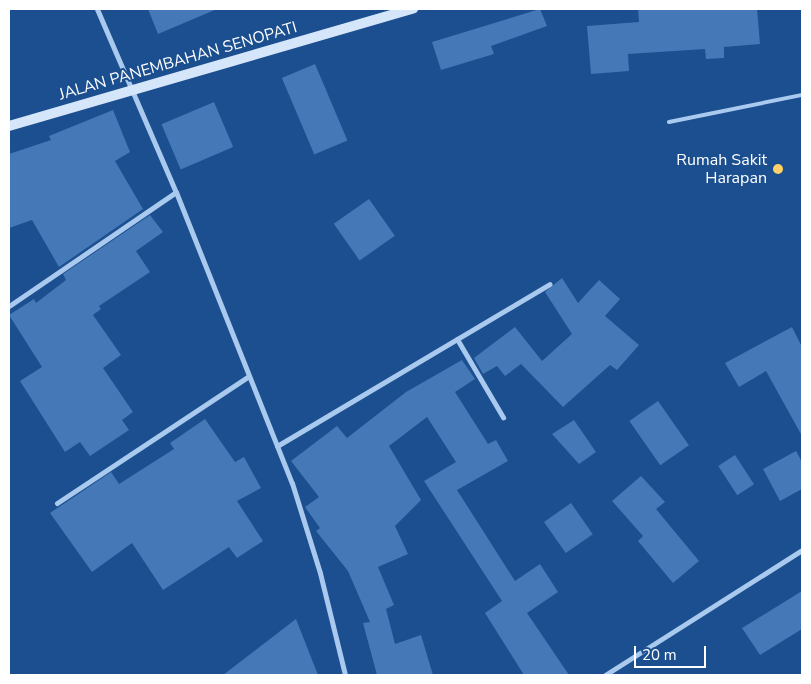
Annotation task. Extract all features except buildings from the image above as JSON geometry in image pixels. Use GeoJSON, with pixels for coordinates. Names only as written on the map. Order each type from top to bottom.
{"type":"FeatureCollection","features":[{"type":"Feature","properties":{"kind":"main road","name":"JALAN PANEMBAHAN SENOPATI"},"geometry":{"type":"LineString","coordinates":[[9,126],[384,13],[413,9]]}},
{"type":"Feature","properties":{"kind":"street"},"geometry":{"type":"LineString","coordinates":[[97,9],[176,192],[277,446],[320,573],[345,675]]}},
{"type":"Feature","properties":{"kind":"street"},"geometry":{"type":"LineString","coordinates":[[9,306],[176,192]]}},
{"type":"Feature","properties":{"kind":"street"},"geometry":{"type":"LineString","coordinates":[[277,446],[550,284]]}},
{"type":"Feature","properties":{"kind":"street"},"geometry":{"type":"LineString","coordinates":[[457,339],[503,417]]}},
{"type":"Feature","properties":{"kind":"street"},"geometry":{"type":"LineString","coordinates":[[57,502],[248,376]]}},
{"type":"Feature","properties":{"kind":"street"},"geometry":{"type":"LineString","coordinates":[[605,675],[802,550]]}},
{"type":"Feature","properties":{"kind":"lane"},"geometry":{"type":"LineString","coordinates":[[669,122],[802,94]]}},
{"type":"Feature","properties":{"kind":"place","name":"Rumah Sakit Harapan"},"geometry":{"type":"Point","coordinates":[778,169]}}]}
